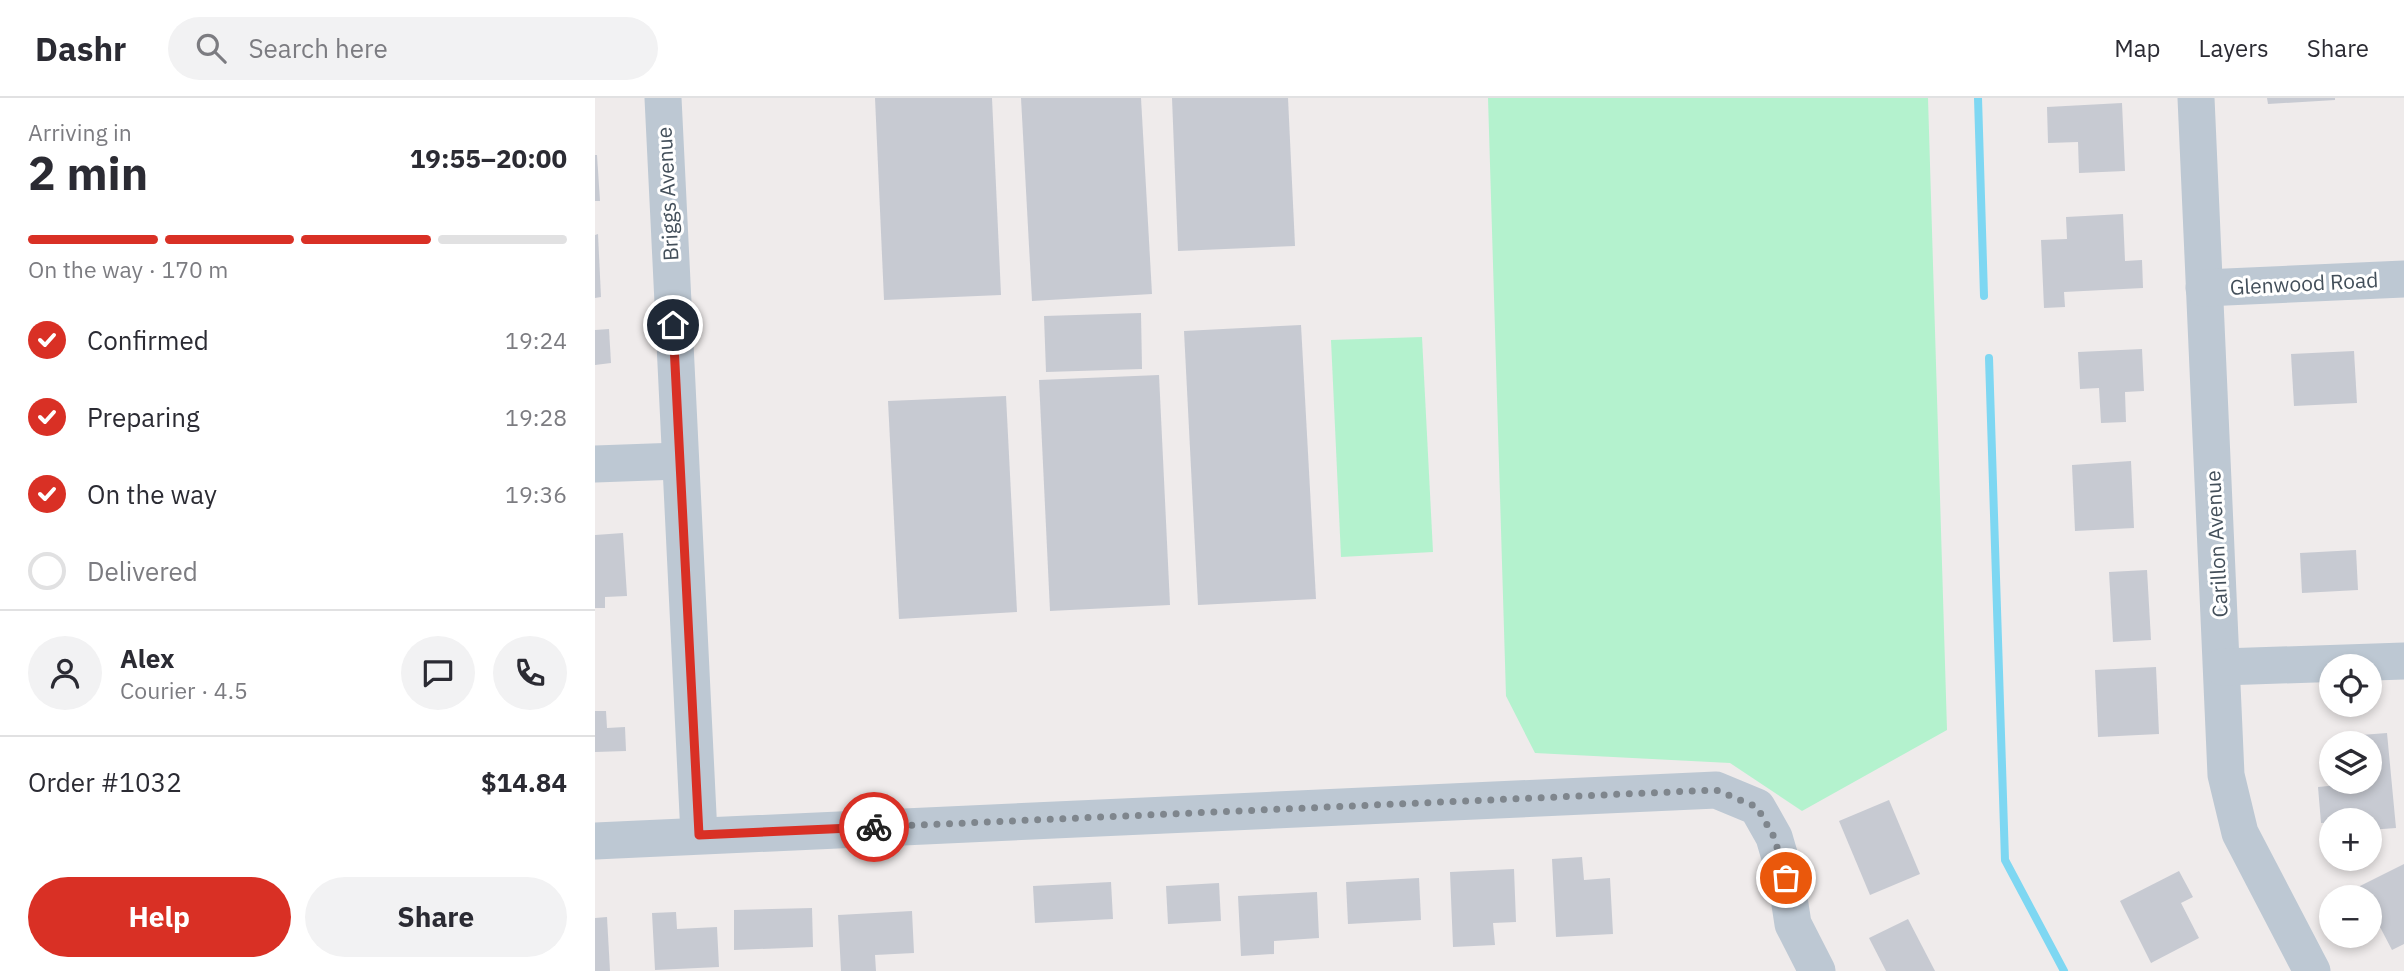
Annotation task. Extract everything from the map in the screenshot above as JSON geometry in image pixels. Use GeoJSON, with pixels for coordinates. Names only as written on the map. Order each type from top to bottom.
{"type":"FeatureCollection","features":[{"type":"Feature","properties":{"kind":"street","name":"Briggs Avenue"},"geometry":{"type":"LineString","coordinates":[[663,98],[699,835]]}},
{"type":"Feature","properties":{"kind":"street","name":"Carillon Avenue"},"geometry":{"type":"LineString","coordinates":[[2196,98],[2226,775],[2241,834],[2312,971]]}},
{"type":"Feature","properties":{"kind":"street","name":"Glenwood Road"},"geometry":{"type":"LineString","coordinates":[[2204,288],[2404,279]]}},
{"type":"Feature","properties":{"kind":"street"},"geometry":{"type":"LineString","coordinates":[[595,464],[679,461]]}},
{"type":"Feature","properties":{"kind":"street"},"geometry":{"type":"LineString","coordinates":[[2222,667],[2404,661]]}},
{"type":"Feature","properties":{"kind":"street"},"geometry":{"type":"LineString","coordinates":[[595,841],[1716,790],[1757,807],[1774,837],[1786,878],[1793,924],[1817,971]]}},
{"type":"Feature","properties":{"kind":"green space"},"geometry":{"type":"Polygon","coordinates":[[[1488,98],[1928,98],[1947,730],[1802,811],[1730,763],[1535,753],[1506,696],[1488,98]]]}},
{"type":"Feature","properties":{"kind":"green space"},"geometry":{"type":"Polygon","coordinates":[[[1422,337],[1433,552],[1341,557],[1331,340],[1422,337]]]}},
{"type":"Feature","properties":{"kind":"building"},"geometry":{"type":"Polygon","coordinates":[[[875,98],[992,98],[1001,295],[884,300],[875,98]]]}},
{"type":"Feature","properties":{"kind":"building"},"geometry":{"type":"Polygon","coordinates":[[[1021,98],[1141,98],[1152,294],[1032,301],[1021,98]]]}},
{"type":"Feature","properties":{"kind":"building"},"geometry":{"type":"Polygon","coordinates":[[[1172,98],[1288,98],[1295,246],[1178,251],[1172,98]]]}},
{"type":"Feature","properties":{"kind":"building"},"geometry":{"type":"Polygon","coordinates":[[[2267,98],[2335,98],[2335,100],[2268,104],[2267,98]]]}},
{"type":"Feature","properties":{"kind":"building"},"geometry":{"type":"Polygon","coordinates":[[[2122,103],[2125,171],[2079,173],[2078,142],[2048,143],[2047,107],[2122,103]]]}},
{"type":"Feature","properties":{"kind":"building"},"geometry":{"type":"Polygon","coordinates":[[[597,155],[600,201],[595,201],[597,155]]]}},
{"type":"Feature","properties":{"kind":"building"},"geometry":{"type":"Polygon","coordinates":[[[2123,214],[2125,261],[2142,260],[2143,288],[2064,292],[2065,307],[2044,308],[2041,240],[2067,239],[2066,217],[2123,214]]]}},
{"type":"Feature","properties":{"kind":"building"},"geometry":{"type":"Polygon","coordinates":[[[598,234],[601,297],[595,298],[595,235],[598,234]]]}},
{"type":"Feature","properties":{"kind":"building"},"geometry":{"type":"Polygon","coordinates":[[[1141,313],[1142,369],[1046,372],[1044,316],[1141,313]]]}},
{"type":"Feature","properties":{"kind":"building"},"geometry":{"type":"Polygon","coordinates":[[[1301,325],[1316,599],[1198,605],[1184,331],[1301,325]]]}},
{"type":"Feature","properties":{"kind":"building"},"geometry":{"type":"Polygon","coordinates":[[[609,329],[611,363],[595,365],[595,330],[609,329]]]}},
{"type":"Feature","properties":{"kind":"building"},"geometry":{"type":"Polygon","coordinates":[[[2142,349],[2144,391],[2125,392],[2126,422],[2101,423],[2099,388],[2080,389],[2078,352],[2142,349]]]}},
{"type":"Feature","properties":{"kind":"building"},"geometry":{"type":"Polygon","coordinates":[[[2354,351],[2357,403],[2294,406],[2291,354],[2354,351]]]}},
{"type":"Feature","properties":{"kind":"building"},"geometry":{"type":"Polygon","coordinates":[[[1159,375],[1170,605],[1050,611],[1039,380],[1159,375]]]}},
{"type":"Feature","properties":{"kind":"building"},"geometry":{"type":"Polygon","coordinates":[[[1006,396],[1017,612],[899,619],[888,401],[1006,396]]]}},
{"type":"Feature","properties":{"kind":"building"},"geometry":{"type":"Polygon","coordinates":[[[2131,461],[2134,528],[2075,531],[2072,465],[2131,461]]]}},
{"type":"Feature","properties":{"kind":"building"},"geometry":{"type":"Polygon","coordinates":[[[623,533],[627,596],[605,597],[605,608],[595,608],[595,535],[623,533]]]}},
{"type":"Feature","properties":{"kind":"building"},"geometry":{"type":"Polygon","coordinates":[[[2356,550],[2358,590],[2302,593],[2300,553],[2356,550]]]}},
{"type":"Feature","properties":{"kind":"building"},"geometry":{"type":"Polygon","coordinates":[[[2147,570],[2151,640],[2113,642],[2109,572],[2147,570]]]}},
{"type":"Feature","properties":{"kind":"building"},"geometry":{"type":"Polygon","coordinates":[[[2156,667],[2159,734],[2098,737],[2095,670],[2156,667]]]}},
{"type":"Feature","properties":{"kind":"building"},"geometry":{"type":"Polygon","coordinates":[[[595,711],[606,711],[607,728],[625,727],[626,751],[595,752],[595,711]]]}},
{"type":"Feature","properties":{"kind":"building"},"geometry":{"type":"Polygon","coordinates":[[[2382,733],[2387,733],[2396,828],[2382,829],[2382,808],[2320,808],[2318,787],[2319,794],[2382,794],[2382,733]]]}},
{"type":"Feature","properties":{"kind":"building"},"geometry":{"type":"Polygon","coordinates":[[[1889,800],[1920,874],[1870,895],[1839,821],[1889,800]]]}},
{"type":"Feature","properties":{"kind":"building"},"geometry":{"type":"Polygon","coordinates":[[[1582,857],[1584,880],[1610,878],[1613,934],[1556,937],[1552,859],[1582,857]]]}},
{"type":"Feature","properties":{"kind":"building"},"geometry":{"type":"Polygon","coordinates":[[[2404,864],[2404,944],[2392,950],[2382,931],[2382,885],[2362,885],[2404,864]]]}},
{"type":"Feature","properties":{"kind":"building"},"geometry":{"type":"Polygon","coordinates":[[[1514,869],[1516,922],[1493,923],[1495,945],[1453,947],[1450,872],[1514,869]]]}},
{"type":"Feature","properties":{"kind":"building"},"geometry":{"type":"Polygon","coordinates":[[[2179,871],[2193,897],[2181,903],[2199,938],[2151,963],[2120,901],[2179,871]]]}},
{"type":"Feature","properties":{"kind":"building"},"geometry":{"type":"Polygon","coordinates":[[[1419,878],[1421,920],[1348,924],[1346,882],[1419,878]]]}},
{"type":"Feature","properties":{"kind":"building"},"geometry":{"type":"Polygon","coordinates":[[[1111,882],[1113,919],[1035,923],[1033,886],[1111,882]]]}},
{"type":"Feature","properties":{"kind":"building"},"geometry":{"type":"Polygon","coordinates":[[[1219,883],[1221,921],[1168,924],[1166,886],[1219,883]]]}},
{"type":"Feature","properties":{"kind":"building"},"geometry":{"type":"Polygon","coordinates":[[[1317,892],[1319,938],[1274,941],[1274,954],[1241,956],[1238,896],[1317,892]]]}},
{"type":"Feature","properties":{"kind":"building"},"geometry":{"type":"Polygon","coordinates":[[[812,908],[813,947],[734,950],[734,910],[812,908]]]}},
{"type":"Feature","properties":{"kind":"building"},"geometry":{"type":"Polygon","coordinates":[[[912,911],[914,953],[875,955],[876,971],[841,971],[838,915],[912,911]]]}},
{"type":"Feature","properties":{"kind":"building"},"geometry":{"type":"Polygon","coordinates":[[[676,912],[677,929],[717,927],[719,967],[655,970],[652,913],[676,912]]]}},
{"type":"Feature","properties":{"kind":"building"},"geometry":{"type":"Polygon","coordinates":[[[607,917],[610,971],[595,971],[595,918],[607,917]]]}},
{"type":"Feature","properties":{"kind":"building"},"geometry":{"type":"Polygon","coordinates":[[[1908,919],[1935,971],[1886,971],[1869,938],[1908,919]]]}},
{"type":"Feature","properties":{"kind":"waterway"},"geometry":{"type":"LineString","coordinates":[[1978,98],[1984,296]]}},
{"type":"Feature","properties":{"kind":"waterway"},"geometry":{"type":"LineString","coordinates":[[1989,358],[2005,860],[2064,971]]}},
{"type":"Feature","properties":{"kind":"way so far"},"geometry":{"type":"LineString","coordinates":[[874,827],[1716,790],[1757,807],[1774,837],[1786,878]]}},
{"type":"Feature","properties":{"kind":"route"},"geometry":{"type":"LineString","coordinates":[[673,325],[699,835],[874,827]]}}]}
